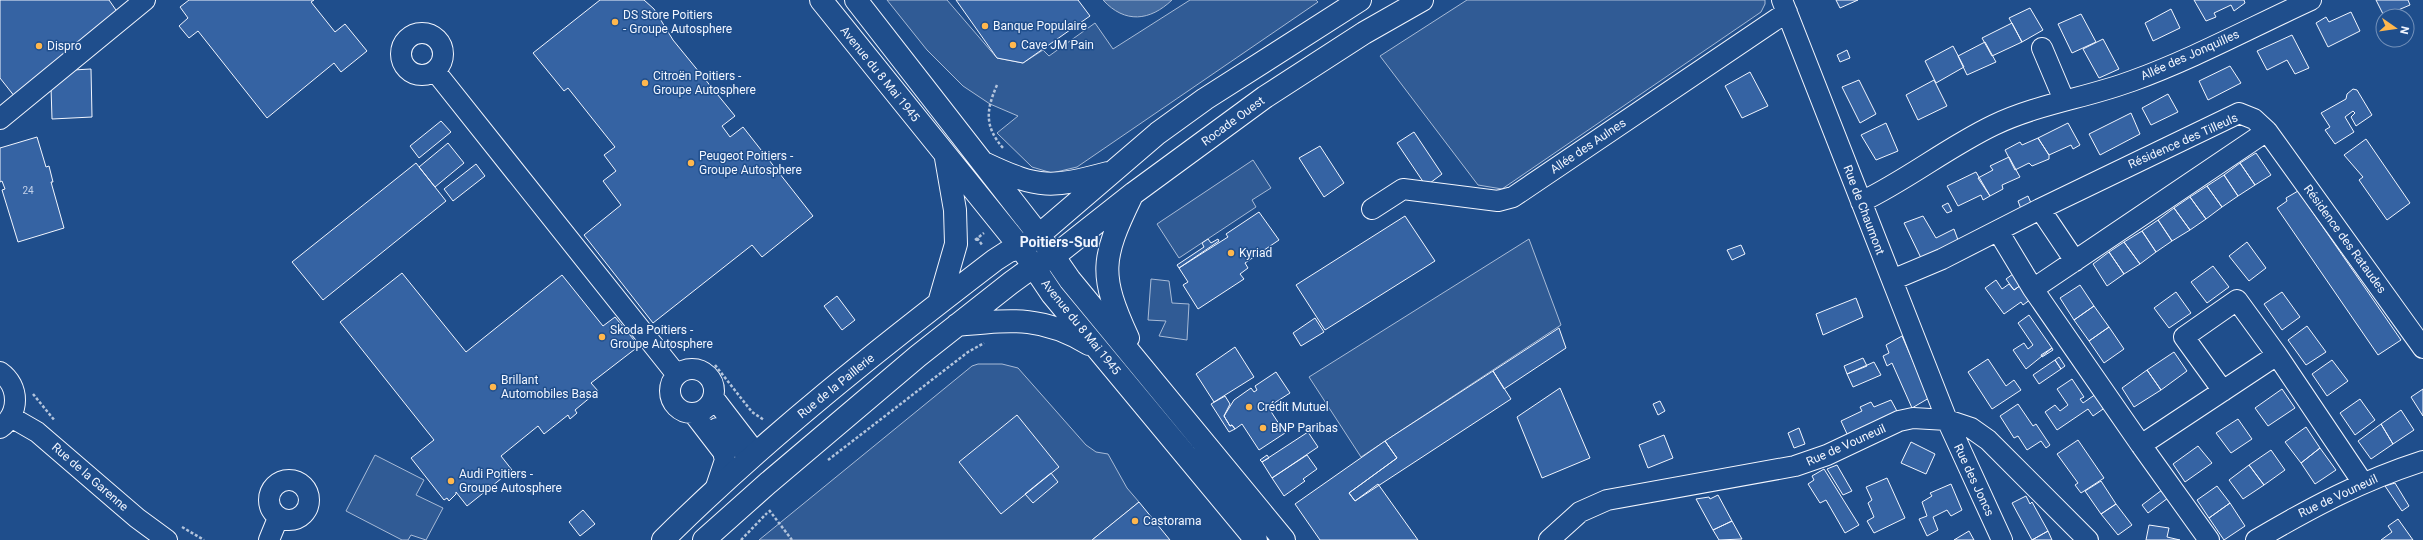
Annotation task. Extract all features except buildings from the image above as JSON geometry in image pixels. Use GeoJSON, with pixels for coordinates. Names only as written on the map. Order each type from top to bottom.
{"type":"FeatureCollection","features":[{"type":"Feature","properties":{"kind":"main road","name":"Avenue du 8 Mai 1945"},"geometry":{"type":"LineString","coordinates":[[820,0],[945,157],[1021,248],[1044,261],[1140,365],[1284,540]]}},
{"type":"Feature","properties":{"kind":"main road","name":"Avenue du 8 Mai 1945"},"geometry":{"type":"LineString","coordinates":[[856,0],[1039,235],[1052,294],[1256,540]]}},
{"type":"Feature","properties":{"kind":"main road"},"geometry":{"type":"LineString","coordinates":[[1021,248],[1039,235],[1117,170],[1158,133],[1205,99],[1360,0]]}},
{"type":"Feature","properties":{"kind":"main road","name":"Rocade Ouest"},"geometry":{"type":"LineString","coordinates":[[1044,261],[1271,93],[1364,33],[1422,0]]}},
{"type":"Feature","properties":{"kind":"main road"},"geometry":{"type":"LineString","coordinates":[[939,303],[956,244],[955,210],[945,157]]}},
{"type":"Feature","properties":{"kind":"main road"},"geometry":{"type":"LineString","coordinates":[[984,163],[1022,180],[1049,185],[1076,182],[1117,170]]}},
{"type":"Feature","properties":{"kind":"main road"},"geometry":{"type":"LineString","coordinates":[[1134,193],[1112,242],[1107,257],[1107,274],[1112,302],[1140,365]]}},
{"type":"Feature","properties":{"kind":"main road","name":"Rue de la Paillerie"},"geometry":{"type":"LineString","coordinates":[[663,540],[756,453],[939,303],[1008,251],[1021,248]]}},
{"type":"Feature","properties":{"kind":"main road"},"geometry":{"type":"LineString","coordinates":[[709,535],[918,356],[957,325],[1044,261]]}},
{"type":"Feature","properties":{"kind":"main road"},"geometry":{"type":"LineString","coordinates":[[957,325],[1007,320],[1031,321],[1069,332],[1101,352]]}},
{"type":"Feature","properties":{"kind":"main road"},"geometry":{"type":"LineString","coordinates":[[709,535],[745,485],[756,453],[787,467]]}},
{"type":"Feature","properties":{"kind":"street"},"geometry":{"type":"LineString","coordinates":[[0,119],[145,0]]}},
{"type":"Feature","properties":{"kind":"street"},"geometry":{"type":"LineString","coordinates":[[870,0],[912,72]]}},
{"type":"Feature","properties":{"kind":"street","name":"Allée des Jonquilles"},"geometry":{"type":"LineString","coordinates":[[1861,202],[1894,185],[1963,142],[1994,125],[2024,112],[2138,79],[2311,0]]}},
{"type":"Feature","properties":{"kind":"street","name":"Rue de Chaumont"},"geometry":{"type":"LineString","coordinates":[[1785,6],[1946,420]]}},
{"type":"Feature","properties":{"kind":"street","name":"Allée des Aulnes"},"geometry":{"type":"LineString","coordinates":[[1372,209],[1403,189],[1498,201],[1512,197],[1785,6]]}},
{"type":"Feature","properties":{"kind":"street"},"geometry":{"type":"LineString","coordinates":[[2042,48],[2064,100]]}},
{"type":"Feature","properties":{"kind":"street"},"geometry":{"type":"LineString","coordinates":[[435,71],[677,375]]}},
{"type":"Feature","properties":{"kind":"street","name":"Résidence des Tilleuls"},"geometry":{"type":"LineString","coordinates":[[1892,280],[1942,259],[2040,209],[2239,113],[2254,119],[2267,131]]}},
{"type":"Feature","properties":{"kind":"street"},"geometry":{"type":"LineString","coordinates":[[2033,289],[2267,131]]}},
{"type":"Feature","properties":{"kind":"street","name":"Résidence des Rataudes"},"geometry":{"type":"LineString","coordinates":[[2267,131],[2423,348]]}},
{"type":"Feature","properties":{"kind":"street"},"geometry":{"type":"LineString","coordinates":[[2040,209],[2075,261]]}},
{"type":"Feature","properties":{"kind":"street"},"geometry":{"type":"LineString","coordinates":[[1998,231],[2033,289],[2140,445],[2209,540]]}},
{"type":"Feature","properties":{"kind":"street"},"geometry":{"type":"LineString","coordinates":[[2223,391],[2184,337],[2236,300],[2277,355],[2363,483]]}},
{"type":"Feature","properties":{"kind":"street"},"geometry":{"type":"LineString","coordinates":[[2140,445],[2277,355]]}},
{"type":"Feature","properties":{"kind":"street"},"geometry":{"type":"LineString","coordinates":[[690,369],[704,373],[712,384],[713,397],[756,453],[734,446],[707,416],[680,410],[671,399],[670,386],[677,375],[690,369]]}},
{"type":"Feature","properties":{"kind":"street"},"geometry":{"type":"LineString","coordinates":[[0,372],[12,385],[15,395],[15,406],[6,422]]}},
{"type":"Feature","properties":{"kind":"street"},"geometry":{"type":"LineString","coordinates":[[696,413],[706,408],[713,397]]}},
{"type":"Feature","properties":{"kind":"street"},"geometry":{"type":"LineString","coordinates":[[696,413],[722,452],[725,460],[715,490]]}},
{"type":"Feature","properties":{"kind":"street","name":"Rue de Vouneuil"},"geometry":{"type":"LineString","coordinates":[[1549,540],[1580,512],[1607,500],[1795,466],[1828,455],[1899,421],[1924,418],[1946,420],[1971,428],[1988,440],[2088,540]]}},
{"type":"Feature","properties":{"kind":"street","name":"Rue des Joncs"},"geometry":{"type":"LineString","coordinates":[[1946,420],[2002,540]]}},
{"type":"Feature","properties":{"kind":"street","name":"Rue de la Garenne"},"geometry":{"type":"LineString","coordinates":[[6,422],[37,432],[137,518],[171,532]]}},
{"type":"Feature","properties":{"kind":"street","name":"Rue de Vouneuil"},"geometry":{"type":"LineString","coordinates":[[2256,540],[2316,504],[2363,483],[2423,461]]}},
{"type":"Feature","properties":{"kind":"street"},"geometry":{"type":"LineString","coordinates":[[269,540],[278,518]]}},
{"type":"Feature","properties":{"kind":"path"},"geometry":{"type":"LineString","coordinates":[[996,85],[989,104],[989,122],[996,140],[1005,151]]}},
{"type":"Feature","properties":{"kind":"path"},"geometry":{"type":"LineString","coordinates":[[825,463],[968,352],[987,342]]}},
{"type":"Feature","properties":{"kind":"path"},"geometry":{"type":"LineString","coordinates":[[714,365],[752,412],[766,422]]}},
{"type":"Feature","properties":{"kind":"path"},"geometry":{"type":"LineString","coordinates":[[31,391],[56,423]]}},
{"type":"Feature","properties":{"kind":"path"},"geometry":{"type":"LineString","coordinates":[[741,540],[775,505]]}},
{"type":"Feature","properties":{"kind":"path"},"geometry":{"type":"LineString","coordinates":[[769,510],[792,540]]}},
{"type":"Feature","properties":{"kind":"path"},"geometry":{"type":"LineString","coordinates":[[171,532],[204,540]]}},
{"type":"Feature","properties":{"kind":"shaded area"},"geometry":{"type":"Polygon","coordinates":[[[887,0],[947,0],[997,58],[1023,63],[1043,50],[1049,56],[1095,23],[1113,49],[1190,0],[1316,0],[1318,2],[1077,167],[1052,173],[1032,167],[997,133],[1018,116],[990,104],[963,86],[927,50],[887,0]]]}},
{"type":"Feature","properties":{"kind":"shaded area"},"geometry":{"type":"Polygon","coordinates":[[[1103,0],[1172,0],[1155,12],[1146,16],[1138,17],[1120,13],[1111,8],[1103,0]]]}},
{"type":"Feature","properties":{"kind":"shaded area"},"geometry":{"type":"Polygon","coordinates":[[[1467,0],[1765,0],[1765,4],[1761,12],[1502,189],[1478,185],[1380,56],[1467,0]]]}},
{"type":"Feature","properties":{"kind":"shaded area"},"geometry":{"type":"Polygon","coordinates":[[[1253,160],[1271,188],[1252,200],[1256,207],[1179,258],[1157,224],[1253,160]]]}},
{"type":"Feature","properties":{"kind":"shaded area"},"geometry":{"type":"Polygon","coordinates":[[[1529,239],[1561,325],[1361,457],[1309,377],[1529,239]]]}},
{"type":"Feature","properties":{"kind":"shaded area"},"geometry":{"type":"Polygon","coordinates":[[[1151,279],[1169,281],[1172,303],[1189,304],[1187,340],[1159,336],[1166,321],[1148,320],[1151,279]]]}},
{"type":"Feature","properties":{"kind":"shaded area"},"geometry":{"type":"Polygon","coordinates":[[[978,364],[1002,364],[1018,368],[1086,445],[1096,452],[1108,454],[1127,488],[1139,502],[1092,540],[759,540],[972,366],[978,364]]]}},
{"type":"Feature","properties":{"kind":"shaded area"},"geometry":{"type":"Polygon","coordinates":[[[375,455],[424,480],[416,495],[443,508],[426,540],[411,535],[408,540],[402,540],[346,511],[375,455]]]}},
{"type":"Feature","properties":{"kind":"place","name":"DS Store Poitiers - Groupe Autosphere"},"geometry":{"type":"Point","coordinates":[615,22]}},
{"type":"Feature","properties":{"kind":"place","name":"Banque Populaire"},"geometry":{"type":"Point","coordinates":[985,26]}},
{"type":"Feature","properties":{"kind":"place","name":"Cave JM Pain"},"geometry":{"type":"Point","coordinates":[1013,45]}},
{"type":"Feature","properties":{"kind":"place","name":"Dispro"},"geometry":{"type":"Point","coordinates":[39,46]}},
{"type":"Feature","properties":{"kind":"place","name":"Citroën Poitiers - Groupe Autosphere"},"geometry":{"type":"Point","coordinates":[645,83]}},
{"type":"Feature","properties":{"kind":"place","name":"Peugeot Poitiers - Groupe Autosphere"},"geometry":{"type":"Point","coordinates":[691,163]}},
{"type":"Feature","properties":{"kind":"place","name":"Kyriad"},"geometry":{"type":"Point","coordinates":[1231,253]}},
{"type":"Feature","properties":{"kind":"place","name":"Skoda Poitiers - Groupe Autosphere"},"geometry":{"type":"Point","coordinates":[602,337]}},
{"type":"Feature","properties":{"kind":"place","name":"Brillant Automobiles Basa"},"geometry":{"type":"Point","coordinates":[493,387]}},
{"type":"Feature","properties":{"kind":"place","name":"Crédit Mutuel"},"geometry":{"type":"Point","coordinates":[1249,407]}},
{"type":"Feature","properties":{"kind":"place","name":"BNP Paribas"},"geometry":{"type":"Point","coordinates":[1263,428]}},
{"type":"Feature","properties":{"kind":"place","name":"Audi Poitiers - Groupe Autosphere"},"geometry":{"type":"Point","coordinates":[451,481]}},
{"type":"Feature","properties":{"kind":"place","name":"Castorama"},"geometry":{"type":"Point","coordinates":[1135,521]}},
{"type":"Feature","properties":{"kind":"district","name":"Poitiers-Sud"},"geometry":{"type":"Point","coordinates":[1059,242]}}]}
